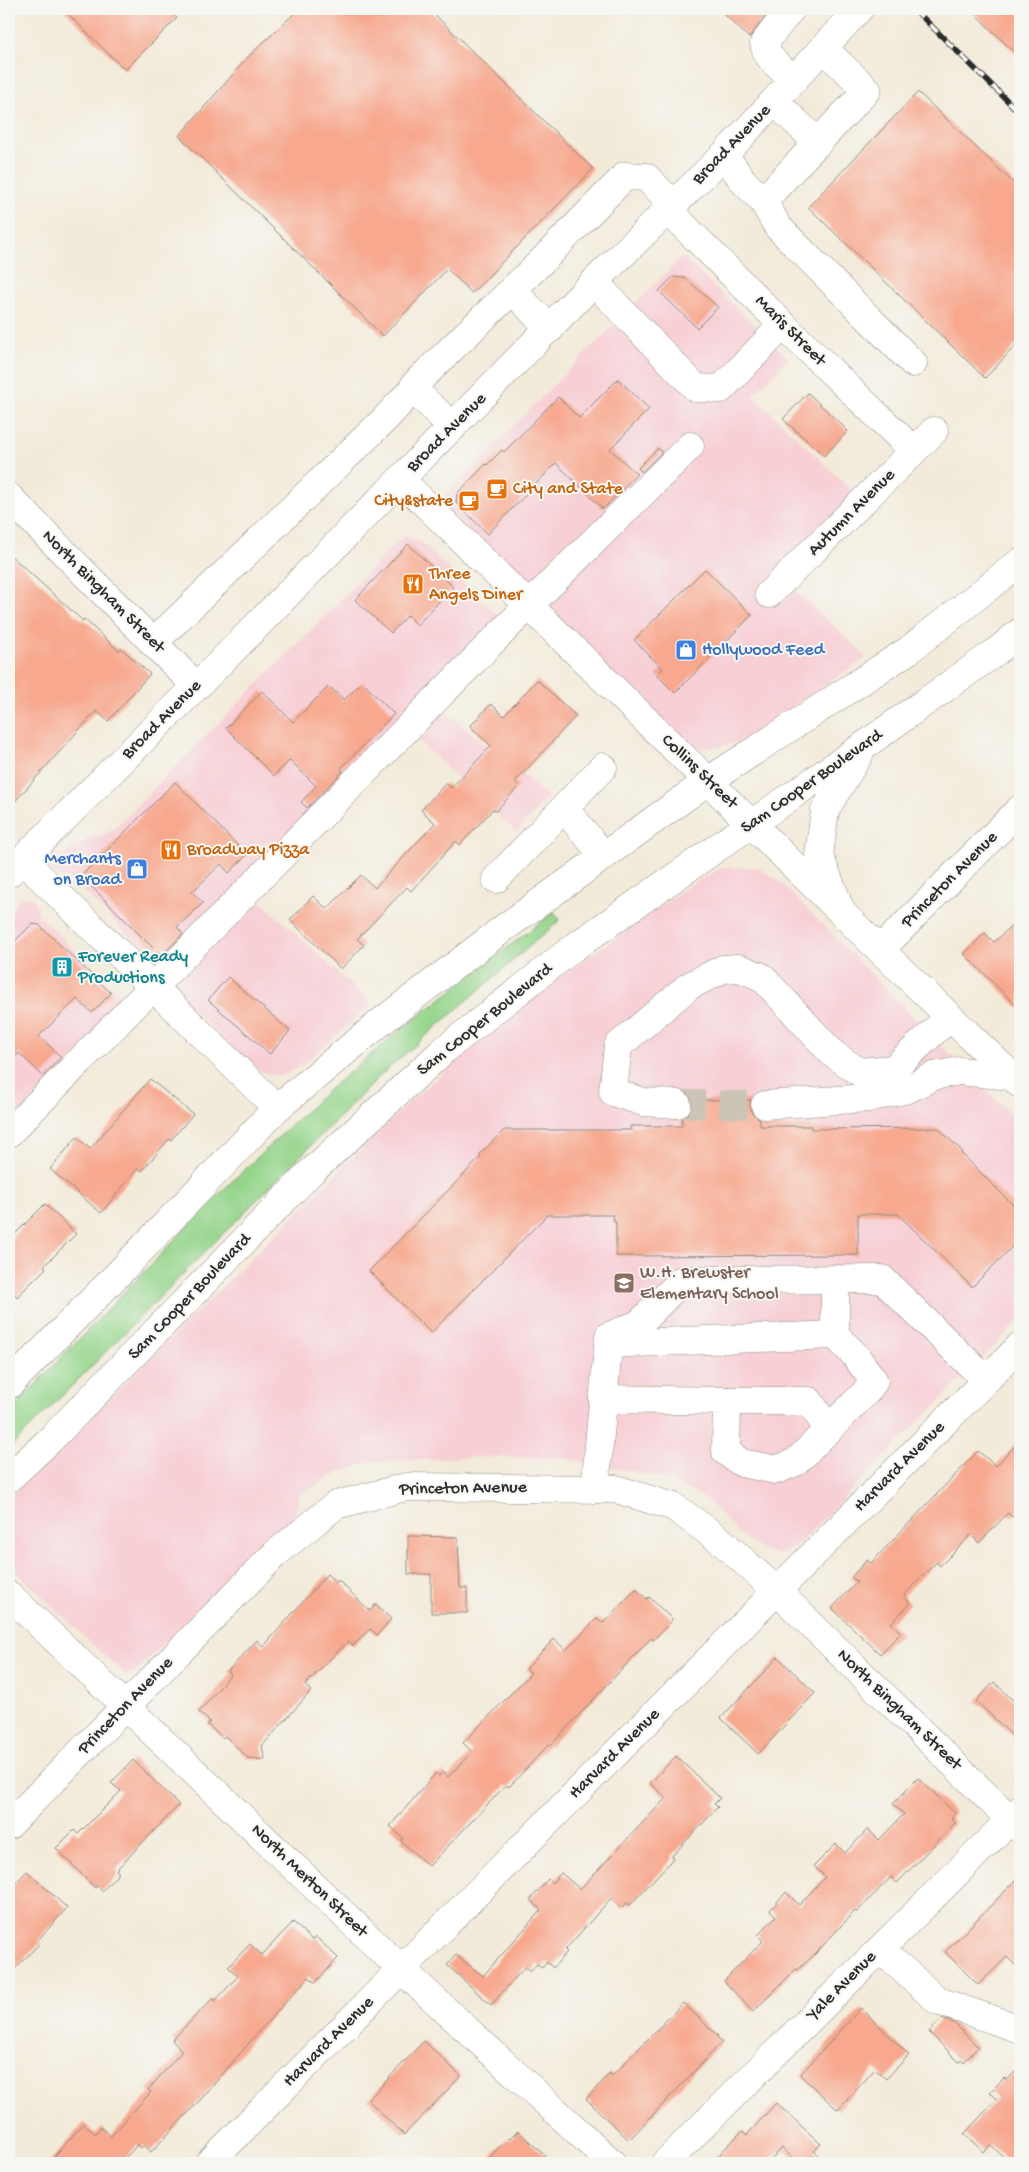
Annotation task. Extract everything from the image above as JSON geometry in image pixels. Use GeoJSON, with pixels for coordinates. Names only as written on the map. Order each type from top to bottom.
{"type":"FeatureCollection","features":[{"type":"Feature","properties":{"kind":"street"},"geometry":{"type":"LineString","coordinates":[[791,9],[764,43],[765,51],[769,58],[794,79]]}},
{"type":"Feature","properties":{"kind":"street","name":"Broad Avenue"},"geometry":{"type":"LineString","coordinates":[[16,866],[401,480],[594,282],[724,155],[860,9]]}},
{"type":"Feature","properties":{"kind":"street"},"geometry":{"type":"LineString","coordinates":[[763,201],[867,90],[823,48]]}},
{"type":"Feature","properties":{"kind":"street"},"geometry":{"type":"LineString","coordinates":[[774,101],[818,142]]}},
{"type":"Feature","properties":{"kind":"street"},"geometry":{"type":"LineString","coordinates":[[724,155],[744,182],[763,201],[778,227],[913,363]]}},
{"type":"Feature","properties":{"kind":"street","name":"Maris Street"},"geometry":{"type":"LineString","coordinates":[[512,290],[625,176],[646,176],[671,208],[783,325],[914,451]]}},
{"type":"Feature","properties":{"kind":"street"},"geometry":{"type":"LineString","coordinates":[[594,282],[696,388],[721,389],[783,325]]}},
{"type":"Feature","properties":{"kind":"street"},"geometry":{"type":"LineString","coordinates":[[153,643],[384,420],[413,389],[415,384],[512,290],[550,329]]}},
{"type":"Feature","properties":{"kind":"street"},"geometry":{"type":"LineString","coordinates":[[413,389],[453,427]]}},
{"type":"Feature","properties":{"kind":"street","name":"Autumn Avenue"},"geometry":{"type":"LineString","coordinates":[[769,594],[934,431]]}},
{"type":"Feature","properties":{"kind":"street"},"geometry":{"type":"LineString","coordinates":[[9,1133],[529,606],[690,446]]}},
{"type":"Feature","properties":{"kind":"street","name":"Collins Street"},"geometry":{"type":"LineString","coordinates":[[401,480],[840,911],[1016,1080]]}},
{"type":"Feature","properties":{"kind":"street","name":"North Bingham Street"},"geometry":{"type":"LineString","coordinates":[[9,497],[196,686]]}},
{"type":"Feature","properties":{"kind":"street"},"geometry":{"type":"LineString","coordinates":[[9,1385],[277,1108],[381,1022],[504,928],[708,781],[909,650],[1020,562]]}},
{"type":"Feature","properties":{"kind":"street","name":"Sam Cooper Boulevard"},"geometry":{"type":"LineString","coordinates":[[9,1478],[51,1439],[311,1172],[444,1050],[572,948],[869,742],[1020,632]]}},
{"type":"Feature","properties":{"kind":"street"},"geometry":{"type":"LineString","coordinates":[[840,911],[819,855],[825,810],[852,764],[869,742]]}},
{"type":"Feature","properties":{"kind":"street"},"geometry":{"type":"LineString","coordinates":[[496,879],[603,767]]}},
{"type":"Feature","properties":{"kind":"street"},"geometry":{"type":"LineString","coordinates":[[564,808],[604,856]]}},
{"type":"Feature","properties":{"kind":"street","name":"Princeton Avenue"},"geometry":{"type":"LineString","coordinates":[[880,950],[1020,809]]}},
{"type":"Feature","properties":{"kind":"street"},"geometry":{"type":"LineString","coordinates":[[16,866],[153,987],[277,1108]]}},
{"type":"Feature","properties":{"kind":"street"},"geometry":{"type":"LineString","coordinates":[[677,1104],[643,1102],[613,1092],[618,1046],[689,986],[723,969],[739,968],[762,977],[832,1053],[858,1072],[894,1070],[950,1017]]}},
{"type":"Feature","properties":{"kind":"street"},"geometry":{"type":"LineString","coordinates":[[765,1105],[868,1098],[908,1089],[934,1076],[959,1071],[1016,1080]]}},
{"type":"Feature","properties":{"kind":"street"},"geometry":{"type":"LineString","coordinates":[[727,1401],[726,1452],[742,1463],[776,1470],[796,1462],[868,1391],[874,1381],[854,1354],[835,1335],[835,1279]]}},
{"type":"Feature","properties":{"kind":"street"},"geometry":{"type":"LineString","coordinates":[[595,1489],[609,1336],[639,1324],[682,1280],[882,1279],[986,1380]]}},
{"type":"Feature","properties":{"kind":"street"},"geometry":{"type":"LineString","coordinates":[[608,1344],[835,1335]]}},
{"type":"Feature","properties":{"kind":"street","name":"Harvard Avenue"},"geometry":{"type":"LineString","coordinates":[[209,2163],[1020,1346]]}},
{"type":"Feature","properties":{"kind":"street"},"geometry":{"type":"LineString","coordinates":[[603,1399],[809,1401],[829,1430]]}},
{"type":"Feature","properties":{"kind":"street","name":"Princeton Avenue"},"geometry":{"type":"LineString","coordinates":[[9,1826],[275,1554],[336,1505],[406,1487],[616,1489],[674,1507],[720,1540],[777,1592]]}},
{"type":"Feature","properties":{"kind":"street","name":"North Bingham Street"},"geometry":{"type":"LineString","coordinates":[[777,1592],[1017,1819]]}},
{"type":"Feature","properties":{"kind":"street","name":"North Merton Street"},"geometry":{"type":"LineString","coordinates":[[9,1595],[400,1969],[612,2163]]}},
{"type":"Feature","properties":{"kind":"street","name":"Yale Avenue"},"geometry":{"type":"LineString","coordinates":[[665,2163],[880,1949],[1017,1819]]}},
{"type":"Feature","properties":{"kind":"street"},"geometry":{"type":"LineString","coordinates":[[880,1949],[938,2001],[1020,2029]]}},
{"type":"Feature","properties":{"kind":"shaded area"},"geometry":{"type":"Polygon","coordinates":[[[684,258],[789,358],[753,395],[855,494],[774,571],[867,657],[740,741],[721,747],[700,749],[677,736],[530,595],[446,508],[442,497],[680,259],[684,258]]]}},
{"type":"Feature","properties":{"kind":"shaded area"},"geometry":{"type":"Polygon","coordinates":[[[404,536],[421,542],[504,621],[164,971],[70,878],[60,877],[50,869],[75,846],[92,837],[101,836],[113,830],[404,536]]]}},
{"type":"Feature","properties":{"kind":"shaded area"},"geometry":{"type":"Polygon","coordinates":[[[440,707],[549,797],[516,832],[413,736],[440,707]]]}},
{"type":"Feature","properties":{"kind":"shaded area","name":"W.H. Brewster Elementary School"},"geometry":{"type":"Polygon","coordinates":[[[723,867],[758,868],[777,879],[1020,1124],[1020,1320],[799,1543],[779,1555],[762,1550],[739,1534],[708,1500],[668,1480],[641,1473],[563,1458],[479,1457],[370,1462],[340,1472],[300,1494],[293,1519],[133,1674],[125,1674],[9,1565],[9,1498],[409,1102],[531,998],[684,889],[723,867]]]}},
{"type":"Feature","properties":{"kind":"shaded area"},"geometry":{"type":"Polygon","coordinates":[[[254,895],[372,1004],[312,1057],[294,1070],[280,1076],[261,1072],[251,1065],[175,992],[170,984],[254,895]]]}},
{"type":"Feature","properties":{"kind":"shaded area"},"geometry":{"type":"Polygon","coordinates":[[[24,896],[30,897],[36,903],[39,915],[128,1005],[9,1124],[9,918],[10,912],[18,900],[24,896]]]}},
{"type":"Feature","properties":{"kind":"green space"},"geometry":{"type":"Polygon","coordinates":[[[554,912],[560,920],[382,1074],[9,1449],[9,1412],[221,1192],[327,1091],[399,1031],[554,912]]]}},
{"type":"Feature","properties":{"kind":"building"},"geometry":{"type":"Polygon","coordinates":[[[63,9],[168,9],[177,18],[125,70],[63,9]]]}},
{"type":"Feature","properties":{"kind":"building"},"geometry":{"type":"Polygon","coordinates":[[[299,9],[429,9],[593,169],[472,293],[447,269],[383,336],[179,136],[248,57],[299,9]]]}},
{"type":"Feature","properties":{"kind":"building"},"geometry":{"type":"Polygon","coordinates":[[[719,9],[771,9],[749,38],[719,9]]]}},
{"type":"Feature","properties":{"kind":"building"},"geometry":{"type":"Polygon","coordinates":[[[970,9],[1020,9],[1020,58],[970,9]]]}},
{"type":"Feature","properties":{"kind":"building"},"geometry":{"type":"Polygon","coordinates":[[[918,92],[1020,189],[1020,341],[985,378],[808,207],[918,92]]]}},
{"type":"Feature","properties":{"kind":"building"},"geometry":{"type":"Polygon","coordinates":[[[673,277],[685,278],[718,307],[697,328],[659,291],[673,277]]]}},
{"type":"Feature","properties":{"kind":"building"},"geometry":{"type":"Polygon","coordinates":[[[618,379],[649,409],[610,449],[637,474],[603,509],[556,463],[488,534],[456,503],[457,494],[486,464],[502,450],[504,452],[558,397],[579,418],[618,379]]]}},
{"type":"Feature","properties":{"kind":"building"},"geometry":{"type":"Polygon","coordinates":[[[808,393],[848,431],[824,456],[783,419],[808,393]]]}},
{"type":"Feature","properties":{"kind":"building"},"geometry":{"type":"Polygon","coordinates":[[[658,448],[662,452],[642,472],[638,468],[658,448]]]}},
{"type":"Feature","properties":{"kind":"building","name":"Three Angels Diner"},"geometry":{"type":"Polygon","coordinates":[[[408,544],[453,587],[417,625],[408,615],[391,633],[355,600],[408,544]]]}},
{"type":"Feature","properties":{"kind":"building"},"geometry":{"type":"Polygon","coordinates":[[[9,554],[83,621],[84,619],[119,651],[121,648],[150,674],[108,721],[96,711],[9,808],[9,554]]]}},
{"type":"Feature","properties":{"kind":"building"},"geometry":{"type":"Polygon","coordinates":[[[705,569],[752,615],[675,693],[657,675],[663,669],[634,640],[705,569]]]}},
{"type":"Feature","properties":{"kind":"building"},"geometry":{"type":"Polygon","coordinates":[[[537,680],[576,716],[515,782],[519,786],[496,811],[493,809],[460,845],[456,841],[411,891],[407,887],[357,939],[364,945],[341,969],[290,920],[313,896],[327,909],[361,875],[375,888],[435,823],[421,810],[446,783],[451,788],[491,746],[470,726],[491,704],[504,716],[537,680]]]}},
{"type":"Feature","properties":{"kind":"building"},"geometry":{"type":"Polygon","coordinates":[[[362,682],[394,714],[341,768],[343,771],[307,808],[301,802],[316,786],[290,760],[274,776],[226,728],[262,691],[293,722],[329,686],[344,700],[362,682]]]}},
{"type":"Feature","properties":{"kind":"building"},"geometry":{"type":"Polygon","coordinates":[[[175,782],[247,855],[229,873],[221,864],[192,892],[203,903],[177,927],[183,934],[161,956],[81,876],[175,782]]]}},
{"type":"Feature","properties":{"kind":"building"},"geometry":{"type":"Polygon","coordinates":[[[1020,918],[1020,1009],[964,954],[985,933],[994,942],[1020,918]]]}},
{"type":"Feature","properties":{"kind":"building"},"geometry":{"type":"Polygon","coordinates":[[[32,924],[39,925],[111,993],[92,1013],[77,999],[39,1036],[61,1057],[43,1076],[19,1053],[9,1064],[9,947],[32,924]]]}},
{"type":"Feature","properties":{"kind":"building"},"geometry":{"type":"Polygon","coordinates":[[[228,977],[290,1031],[270,1054],[208,1000],[228,977]]]}},
{"type":"Feature","properties":{"kind":"building"},"geometry":{"type":"Polygon","coordinates":[[[150,1079],[193,1114],[142,1171],[138,1168],[101,1213],[50,1169],[77,1137],[90,1149],[150,1079]]]}},
{"type":"Feature","properties":{"kind":"building"},"geometry":{"type":"Polygon","coordinates":[[[692,1100],[751,1100],[750,1107],[752,1113],[760,1119],[760,1126],[811,1126],[811,1129],[938,1128],[1020,1212],[1020,1239],[972,1287],[898,1214],[858,1214],[858,1255],[616,1256],[616,1222],[614,1222],[613,1215],[547,1215],[431,1333],[369,1271],[481,1157],[479,1155],[504,1130],[631,1130],[630,1126],[682,1126],[682,1118],[690,1112],[692,1100]]]}},
{"type":"Feature","properties":{"kind":"building"},"geometry":{"type":"Polygon","coordinates":[[[45,1204],[76,1234],[17,1297],[9,1288],[9,1240],[45,1204]]]}},
{"type":"Feature","properties":{"kind":"building"},"geometry":{"type":"Polygon","coordinates":[[[1020,1440],[1020,1508],[1012,1517],[1008,1513],[979,1543],[971,1535],[940,1566],[937,1562],[904,1595],[910,1604],[891,1623],[901,1633],[880,1654],[832,1608],[857,1582],[851,1577],[867,1560],[871,1563],[978,1451],[996,1466],[1020,1440]]]}},
{"type":"Feature","properties":{"kind":"building"},"geometry":{"type":"Polygon","coordinates":[[[408,1536],[458,1537],[460,1588],[467,1588],[467,1613],[431,1613],[431,1574],[408,1574],[408,1536]]]}},
{"type":"Feature","properties":{"kind":"building"},"geometry":{"type":"Polygon","coordinates":[[[327,1574],[336,1583],[338,1580],[370,1611],[376,1604],[391,1619],[377,1635],[370,1629],[353,1646],[348,1641],[305,1685],[311,1691],[262,1746],[265,1760],[248,1758],[225,1736],[223,1738],[207,1724],[210,1722],[199,1712],[231,1674],[228,1671],[257,1640],[263,1647],[327,1574]]]}},
{"type":"Feature","properties":{"kind":"building"},"geometry":{"type":"Polygon","coordinates":[[[636,1589],[647,1599],[649,1597],[672,1619],[670,1623],[653,1640],[651,1638],[550,1746],[549,1744],[509,1787],[506,1785],[429,1866],[401,1841],[403,1838],[390,1826],[436,1773],[439,1776],[443,1772],[448,1777],[472,1752],[463,1743],[531,1673],[526,1669],[554,1639],[566,1650],[597,1618],[603,1623],[636,1589]]]}},
{"type":"Feature","properties":{"kind":"building"},"geometry":{"type":"Polygon","coordinates":[[[778,1657],[815,1693],[758,1754],[721,1718],[778,1657]]]}},
{"type":"Feature","properties":{"kind":"building"},"geometry":{"type":"Polygon","coordinates":[[[994,1682],[1020,1707],[1020,1743],[976,1701],[994,1682]]]}},
{"type":"Feature","properties":{"kind":"building"},"geometry":{"type":"Polygon","coordinates":[[[676,1756],[720,1798],[714,1804],[718,1807],[630,1905],[627,1903],[622,1908],[611,1898],[565,1950],[567,1952],[553,1968],[547,1962],[542,1968],[537,1964],[530,1972],[525,1967],[491,2005],[447,1965],[456,1955],[483,1976],[541,1910],[530,1900],[548,1879],[552,1883],[561,1873],[580,1889],[666,1798],[650,1783],[676,1756]]]}},
{"type":"Feature","properties":{"kind":"building"},"geometry":{"type":"Polygon","coordinates":[[[133,1760],[179,1805],[116,1870],[119,1873],[102,1891],[97,1885],[95,1888],[56,1848],[74,1830],[78,1834],[121,1791],[111,1783],[133,1760]]]}},
{"type":"Feature","properties":{"kind":"building"},"geometry":{"type":"Polygon","coordinates":[[[918,1778],[955,1813],[951,1818],[955,1823],[897,1883],[891,1877],[857,1912],[855,1911],[817,1952],[798,1970],[796,1969],[753,2012],[724,1981],[763,1941],[758,1935],[776,1916],[770,1910],[786,1892],[799,1905],[825,1877],[814,1866],[836,1844],[845,1853],[868,1829],[879,1840],[904,1814],[893,1804],[918,1778]]]}},
{"type":"Feature","properties":{"kind":"building"},"geometry":{"type":"Polygon","coordinates":[[[27,1871],[67,1908],[38,1940],[40,1943],[9,1975],[9,1890],[27,1871]]]}},
{"type":"Feature","properties":{"kind":"building"},"geometry":{"type":"Polygon","coordinates":[[[1020,1876],[1020,1970],[1007,1957],[978,1985],[945,1952],[1020,1876]]]}},
{"type":"Feature","properties":{"kind":"building"},"geometry":{"type":"Polygon","coordinates":[[[293,1922],[312,1940],[316,1937],[338,1958],[315,1983],[309,1977],[261,2029],[203,2097],[151,2152],[144,2145],[141,2148],[138,2144],[121,2163],[48,2163],[84,2123],[95,2134],[101,2127],[111,2136],[151,2092],[148,2090],[182,2051],[172,2040],[213,1998],[215,2001],[238,1976],[228,1967],[250,1944],[262,1955],[293,1922]]]}},
{"type":"Feature","properties":{"kind":"building"},"geometry":{"type":"Polygon","coordinates":[[[683,2003],[722,2042],[629,2140],[586,2099],[610,2073],[612,2076],[683,2003]]]}},
{"type":"Feature","properties":{"kind":"building"},"geometry":{"type":"Polygon","coordinates":[[[861,2008],[909,2055],[886,2079],[875,2069],[838,2110],[800,2075],[861,2008]]]}},
{"type":"Feature","properties":{"kind":"building"},"geometry":{"type":"Polygon","coordinates":[[[941,2019],[954,2023],[978,2047],[964,2062],[962,2060],[959,2062],[929,2032],[941,2019]]]}},
{"type":"Feature","properties":{"kind":"building"},"geometry":{"type":"Polygon","coordinates":[[[424,2041],[461,2076],[404,2135],[368,2100],[424,2041]]]}},
{"type":"Feature","properties":{"kind":"building"},"geometry":{"type":"Polygon","coordinates":[[[1020,2067],[1020,2163],[1010,2163],[991,2145],[984,2152],[964,2134],[997,2099],[990,2092],[1004,2078],[1007,2080],[1020,2067]]]}},
{"type":"Feature","properties":{"kind":"building"},"geometry":{"type":"Polygon","coordinates":[[[776,2103],[821,2144],[814,2151],[828,2163],[798,2163],[782,2148],[768,2163],[711,2163],[742,2131],[747,2135],[776,2103]]]}},
{"type":"Feature","properties":{"kind":"building"},"geometry":{"type":"Polygon","coordinates":[[[518,2131],[553,2163],[484,2163],[508,2138],[510,2139],[518,2131]]]}},
{"type":"Feature","properties":{"kind":"tunnel"},"geometry":{"type":"LineString","coordinates":[[677,1104],[765,1105]]}},
{"type":"Feature","properties":{"kind":"railway"},"geometry":{"type":"LineString","coordinates":[[914,9],[1020,113]]}},
{"type":"Feature","properties":{"kind":"place","name":"City and State"},"geometry":{"type":"Point","coordinates":[497,489]}},
{"type":"Feature","properties":{"kind":"place","name":"City&state"},"geometry":{"type":"Point","coordinates":[469,501]}},
{"type":"Feature","properties":{"kind":"place","name":"Three Angels Diner"},"geometry":{"type":"Point","coordinates":[413,584]}},
{"type":"Feature","properties":{"kind":"place","name":"Hollywood Feed"},"geometry":{"type":"Point","coordinates":[686,650]}},
{"type":"Feature","properties":{"kind":"place","name":"Broadway Pizza"},"geometry":{"type":"Point","coordinates":[171,850]}},
{"type":"Feature","properties":{"kind":"place","name":"Merchants on Broad"},"geometry":{"type":"Point","coordinates":[137,869]}},
{"type":"Feature","properties":{"kind":"place","name":"Forever Ready Productions"},"geometry":{"type":"Point","coordinates":[62,967]}},
{"type":"Feature","properties":{"kind":"place","name":"W.H. Brewster Elementary School"},"geometry":{"type":"Point","coordinates":[624,1283]}}]}
